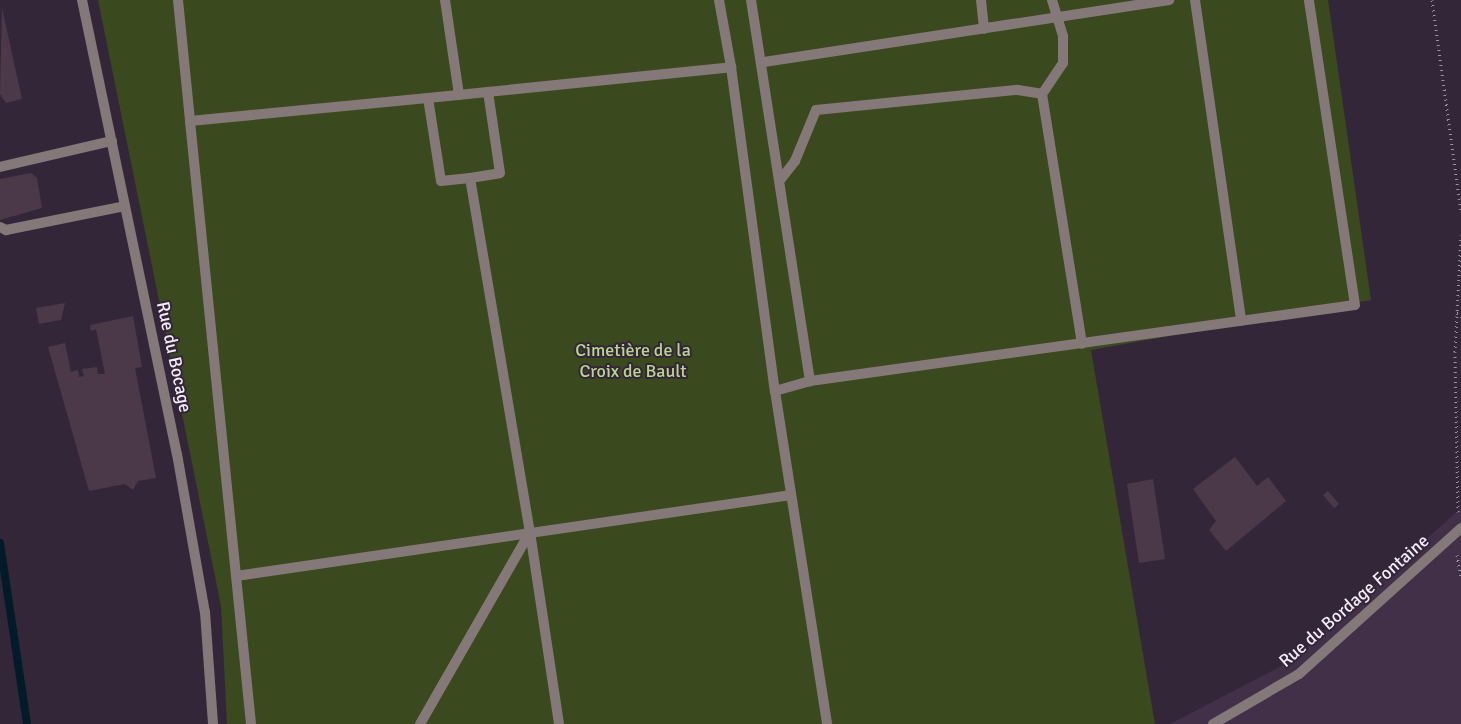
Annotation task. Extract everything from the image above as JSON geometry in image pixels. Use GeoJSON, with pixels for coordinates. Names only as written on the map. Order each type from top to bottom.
{"type":"FeatureCollection","features":[{"type":"Feature","properties":{"kind":"street","name":"Rue du Bocage"},"geometry":{"type":"LineString","coordinates":[[82,0],[112,141],[205,612],[213,724]]}},
{"type":"Feature","properties":{"kind":"street"},"geometry":{"type":"LineString","coordinates":[[178,0],[251,724]]}},
{"type":"Feature","properties":{"kind":"street"},"geometry":{"type":"LineString","coordinates":[[445,0],[459,95]]}},
{"type":"Feature","properties":{"kind":"street"},"geometry":{"type":"LineString","coordinates":[[719,0],[731,67],[774,391],[827,724]]}},
{"type":"Feature","properties":{"kind":"street"},"geometry":{"type":"LineString","coordinates":[[752,0],[764,62],[810,381]]}},
{"type":"Feature","properties":{"kind":"street"},"geometry":{"type":"LineString","coordinates":[[981,0],[984,28]]}},
{"type":"Feature","properties":{"kind":"street"},"geometry":{"type":"LineString","coordinates":[[1052,0],[1054,18],[1063,36],[1063,63],[1042,94],[1082,344]]}},
{"type":"Feature","properties":{"kind":"street"},"geometry":{"type":"LineString","coordinates":[[764,62],[1170,0]]}},
{"type":"Feature","properties":{"kind":"street"},"geometry":{"type":"LineString","coordinates":[[1195,0],[1241,321]]}},
{"type":"Feature","properties":{"kind":"street"},"geometry":{"type":"LineString","coordinates":[[774,391],[810,381],[1355,305],[1309,0]]}},
{"type":"Feature","properties":{"kind":"street"},"geometry":{"type":"LineString","coordinates":[[190,121],[731,67]]}},
{"type":"Feature","properties":{"kind":"street"},"geometry":{"type":"LineString","coordinates":[[781,179],[795,161],[816,110],[1018,90],[1042,94]]}},
{"type":"Feature","properties":{"kind":"street"},"geometry":{"type":"LineString","coordinates":[[428,98],[441,181],[500,173],[488,92]]}},
{"type":"Feature","properties":{"kind":"street"},"geometry":{"type":"LineString","coordinates":[[0,167],[112,141]]}},
{"type":"Feature","properties":{"kind":"street"},"geometry":{"type":"LineString","coordinates":[[470,178],[530,532],[559,724]]}},
{"type":"Feature","properties":{"kind":"street"},"geometry":{"type":"LineString","coordinates":[[0,228],[6,230],[125,206]]}},
{"type":"Feature","properties":{"kind":"street"},"geometry":{"type":"LineString","coordinates":[[236,576],[791,495]]}},
{"type":"Feature","properties":{"kind":"street","name":"Rue du Bordage Fontaine"},"geometry":{"type":"LineString","coordinates":[[1213,724],[1299,674],[1459,529]]}},
{"type":"Feature","properties":{"kind":"street"},"geometry":{"type":"LineString","coordinates":[[420,724],[530,532]]}},
{"type":"Feature","properties":{"kind":"path"},"geometry":{"type":"LineString","coordinates":[[1432,0],[1461,212]]}},
{"type":"Feature","properties":{"kind":"path"},"geometry":{"type":"LineString","coordinates":[[1461,235],[1459,312],[1459,529],[1461,577]]}},
{"type":"Feature","properties":{"kind":"path"},"geometry":{"type":"LineString","coordinates":[[1459,312],[1461,317]]}},
{"type":"Feature","properties":{"kind":"shaded area"},"geometry":{"type":"Polygon","coordinates":[[[1461,508],[1461,724],[1170,724],[1291,661],[1461,508]]]}},
{"type":"Feature","properties":{"kind":"green space","name":"Cimetière de la Croix de Bault"},"geometry":{"type":"Polygon","coordinates":[[[98,0],[1328,0],[1371,300],[1091,350],[1155,724],[227,724],[221,606],[98,0]]]}},
{"type":"Feature","properties":{"kind":"building"},"geometry":{"type":"Polygon","coordinates":[[[2,8],[22,99],[6,103],[0,94],[2,8]]]}},
{"type":"Feature","properties":{"kind":"building"},"geometry":{"type":"Polygon","coordinates":[[[31,173],[37,178],[42,208],[0,220],[0,179],[31,173]]]}},
{"type":"Feature","properties":{"kind":"building"},"geometry":{"type":"Polygon","coordinates":[[[65,303],[61,320],[39,324],[36,308],[65,303]]]}},
{"type":"Feature","properties":{"kind":"building"},"geometry":{"type":"Polygon","coordinates":[[[133,316],[142,367],[135,368],[156,478],[138,481],[133,490],[125,484],[89,491],[48,347],[65,343],[71,372],[78,370],[79,377],[84,376],[82,369],[97,367],[98,374],[105,374],[96,329],[91,331],[90,325],[133,316]]]}},
{"type":"Feature","properties":{"kind":"building"},"geometry":{"type":"Polygon","coordinates":[[[1235,457],[1257,486],[1268,477],[1286,501],[1226,551],[1209,530],[1216,521],[1193,489],[1235,457]]]}},
{"type":"Feature","properties":{"kind":"building"},"geometry":{"type":"Polygon","coordinates":[[[1153,479],[1165,559],[1139,563],[1127,484],[1153,479]]]}},
{"type":"Feature","properties":{"kind":"building"},"geometry":{"type":"Polygon","coordinates":[[[1328,491],[1339,504],[1334,508],[1323,495],[1328,491]]]}},
{"type":"Feature","properties":{"kind":"waterway"},"geometry":{"type":"LineString","coordinates":[[0,543],[27,724]]}}]}
